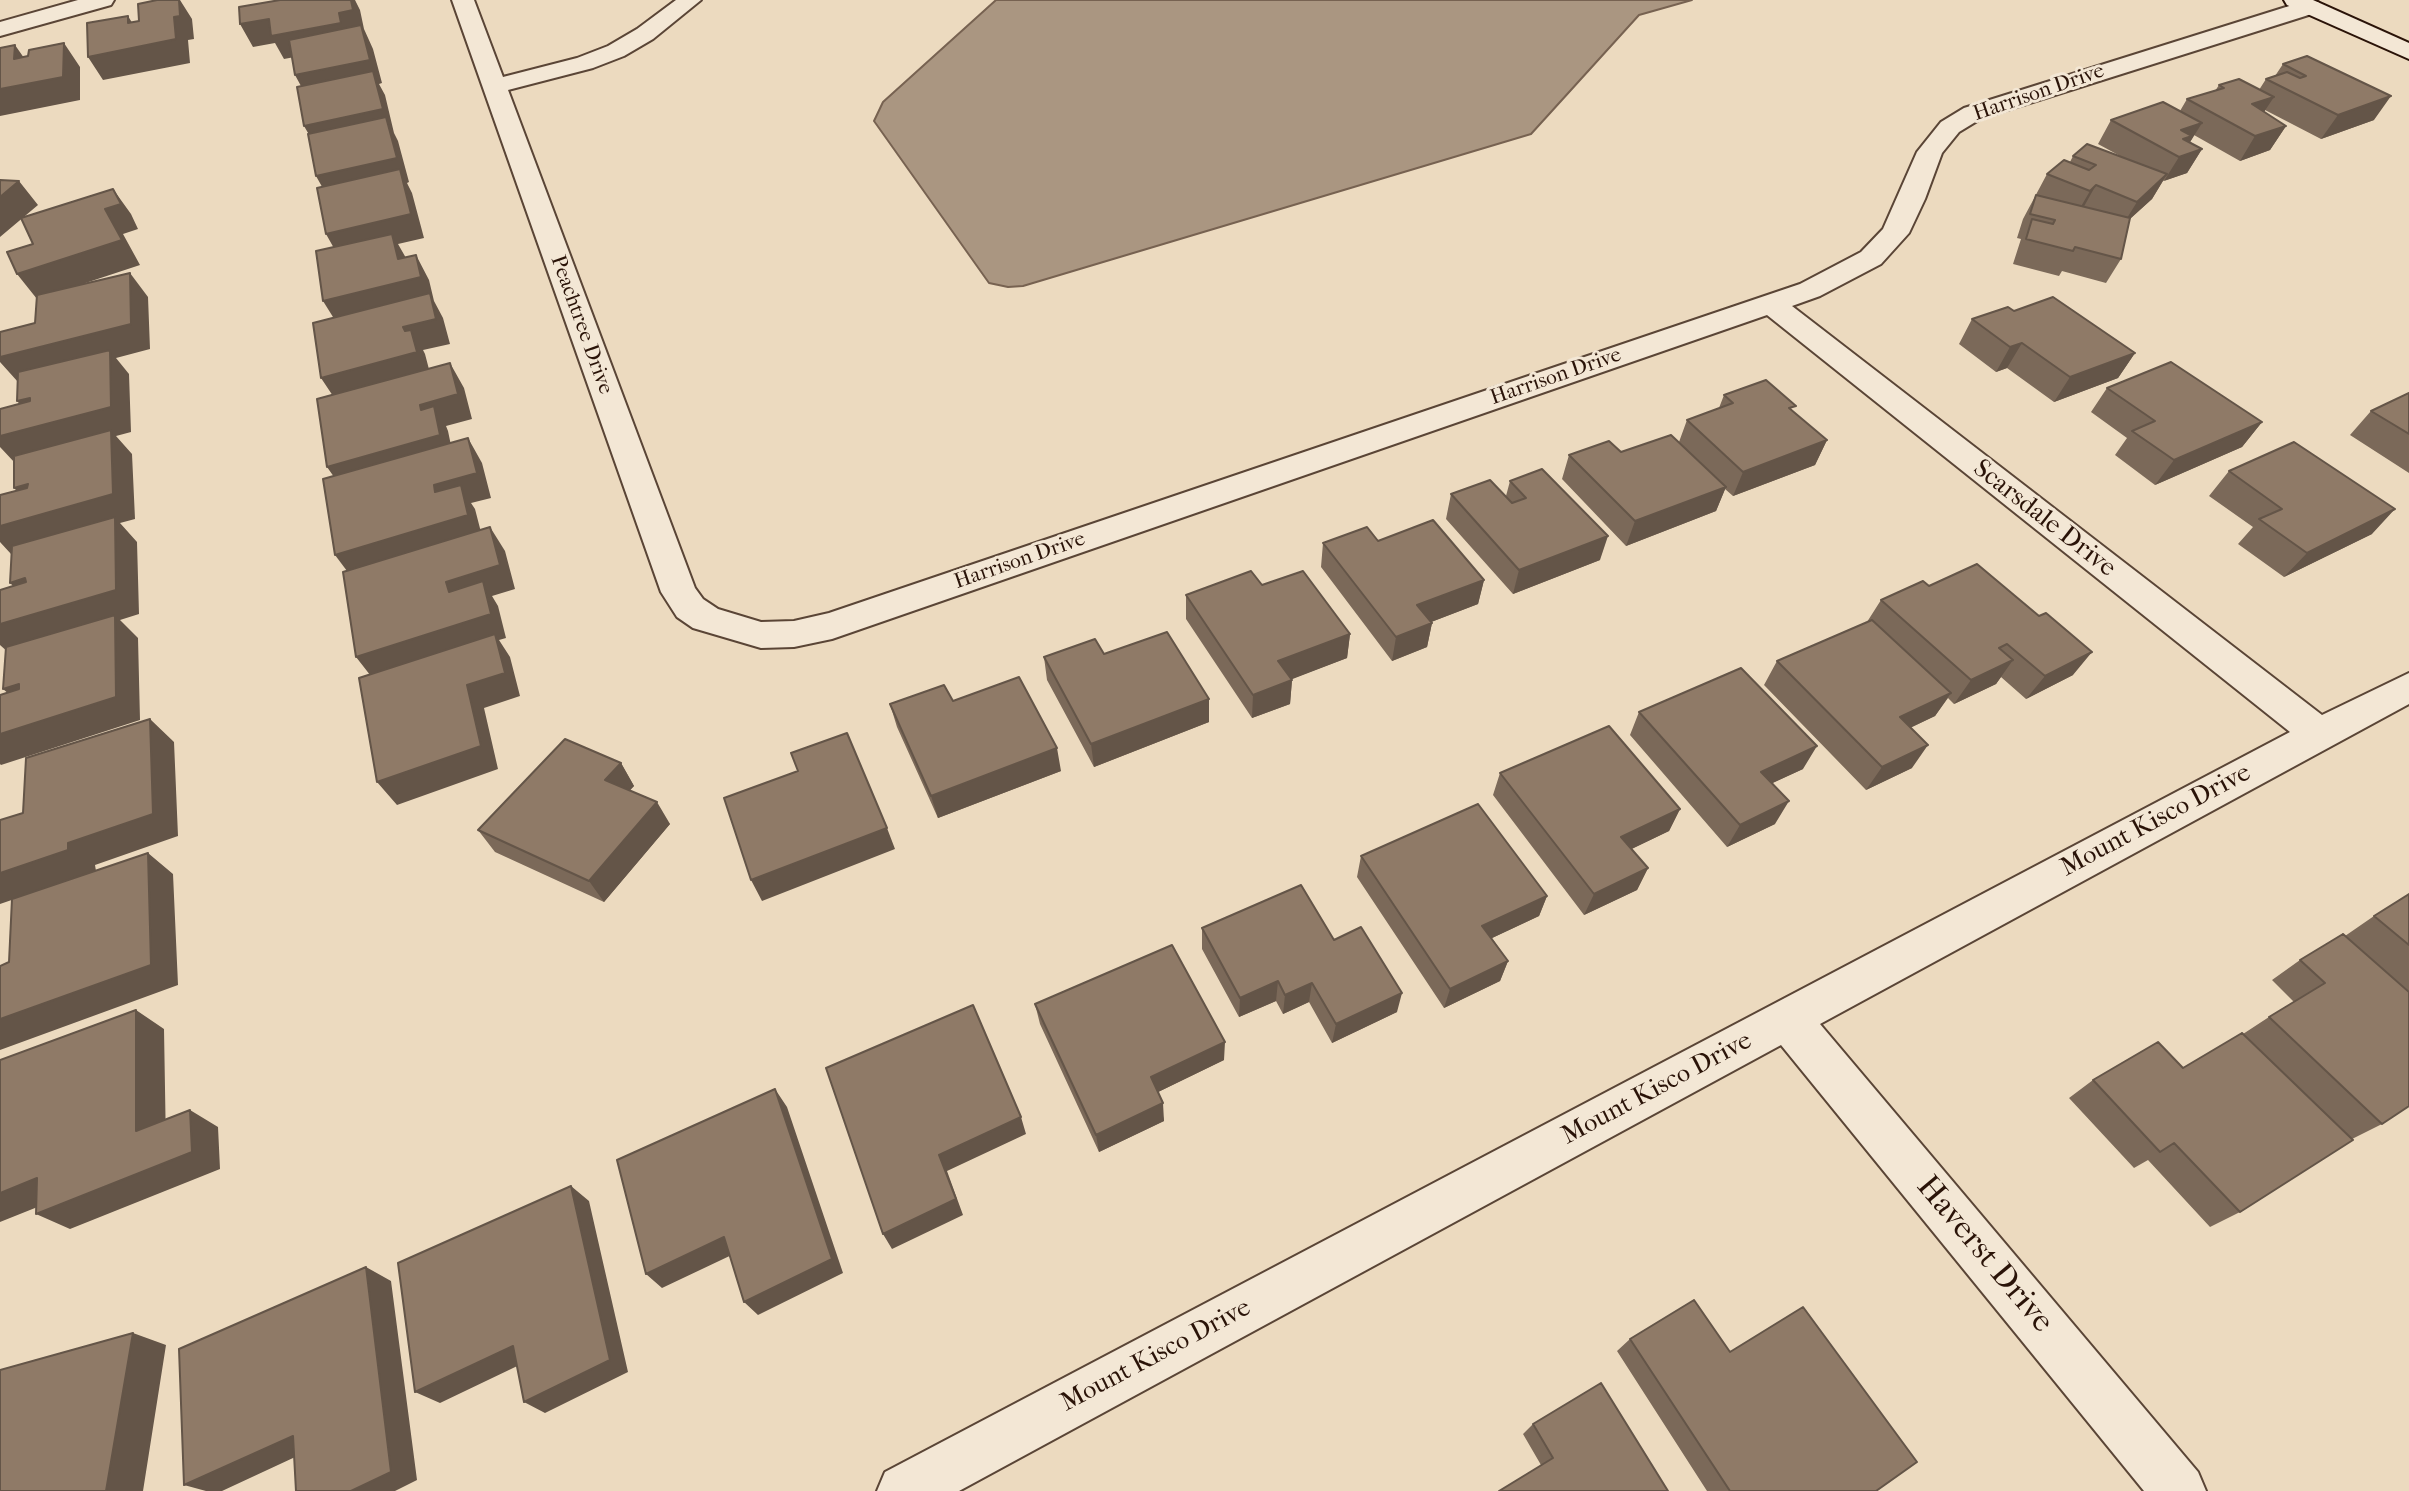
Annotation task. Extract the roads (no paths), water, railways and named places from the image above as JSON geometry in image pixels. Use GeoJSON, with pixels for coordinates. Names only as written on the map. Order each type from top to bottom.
{"type":"FeatureCollection","features":[{"type":"Feature","properties":{"kind":"street"},"geometry":{"type":"LineString","coordinates":[[0,29],[103,0]]}},
{"type":"Feature","properties":{"kind":"street","name":"Peachtree Drive"},"geometry":{"type":"LineString","coordinates":[[463,0],[679,592],[690,608],[706,619],[727,627]]}},
{"type":"Feature","properties":{"kind":"street"},"geometry":{"type":"LineString","coordinates":[[494,86],[585,63],[616,51],[645,34],[690,0]]}},
{"type":"Feature","properties":{"kind":"street"},"geometry":{"type":"LineString","coordinates":[[2302,3],[2409,52]]}},
{"type":"Feature","properties":{"kind":"street","name":"Harrison Drive"},"geometry":{"type":"LineString","coordinates":[[727,627],[761,635],[794,634],[832,626],[1810,290],[1871,258],[1895,233],[1912,199],[1930,152],[1950,127],[1973,113],[2302,3]]}},
{"type":"Feature","properties":{"kind":"street","name":"Scarsdale Drive"},"geometry":{"type":"LineString","coordinates":[[1770,303],[2319,734]]}},
{"type":"Feature","properties":{"kind":"street","name":"Mount Kisco Drive"},"geometry":{"type":"LineString","coordinates":[[904,1491],[2409,687]]}},
{"type":"Feature","properties":{"kind":"street","name":"Haverst Drive"},"geometry":{"type":"LineString","coordinates":[[1788,1019],[2179,1491]]}}]}
